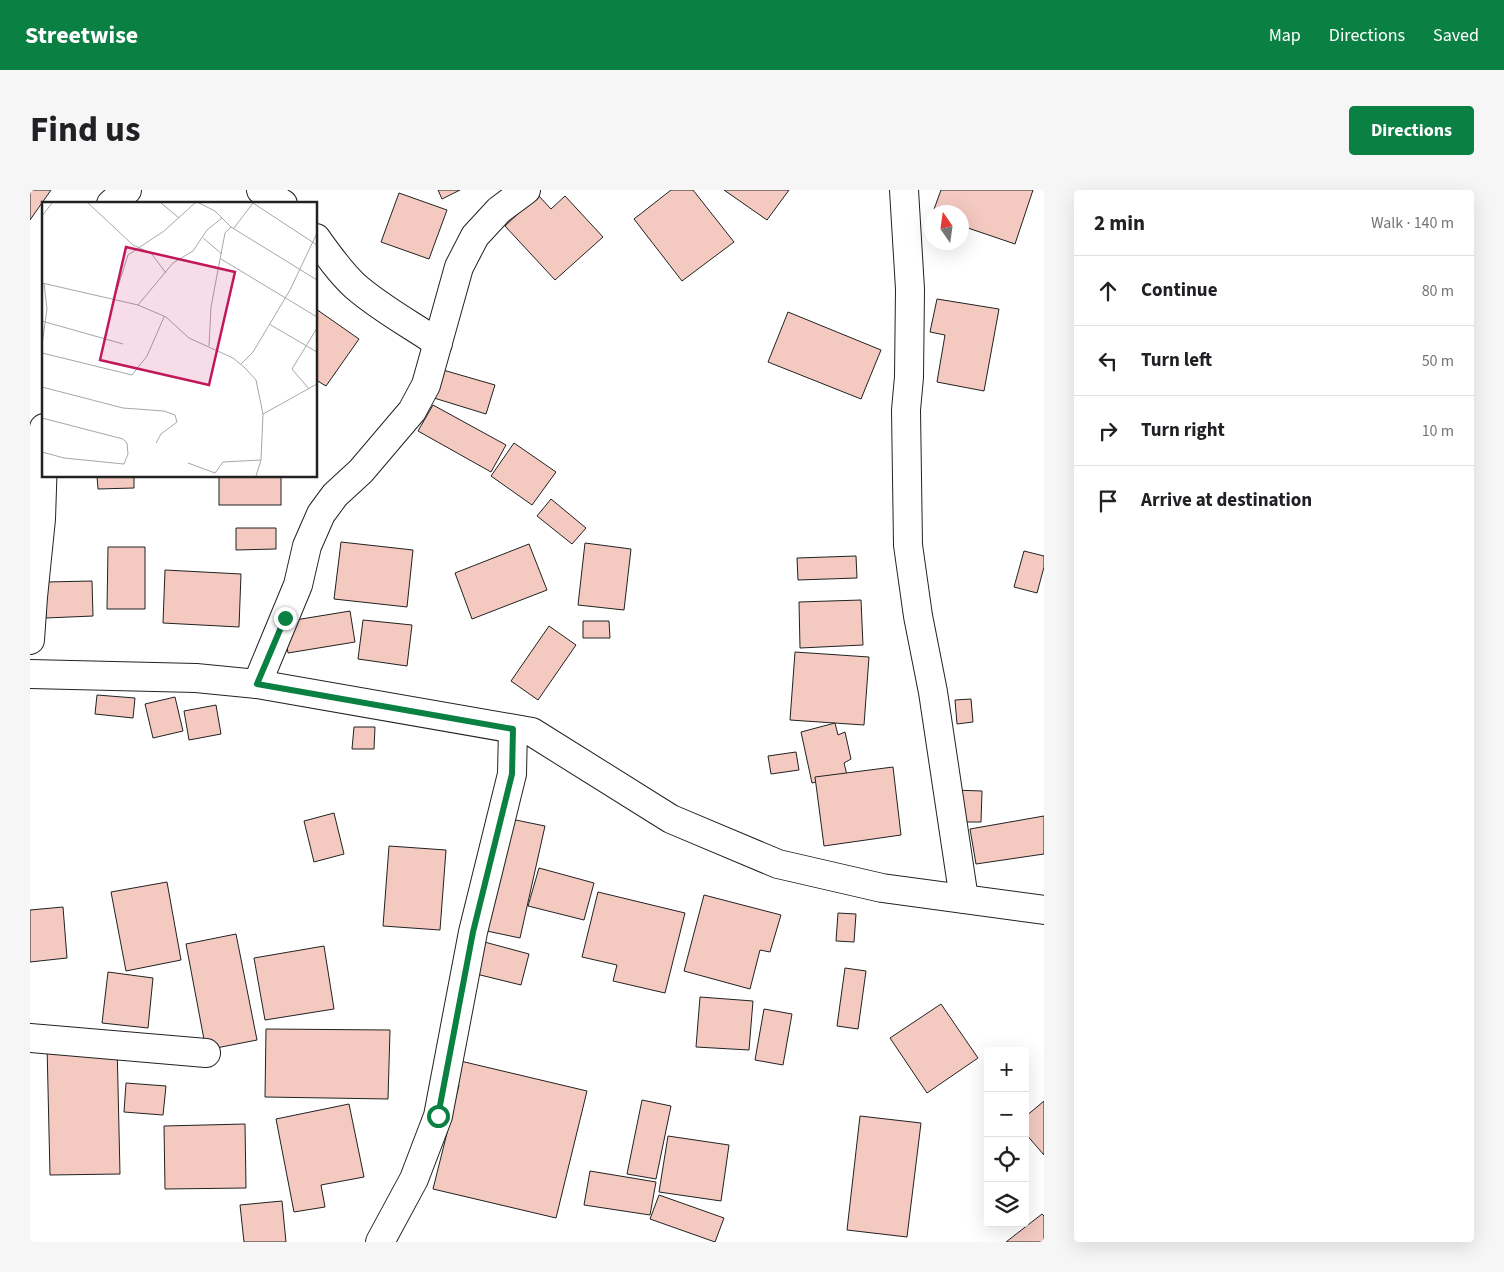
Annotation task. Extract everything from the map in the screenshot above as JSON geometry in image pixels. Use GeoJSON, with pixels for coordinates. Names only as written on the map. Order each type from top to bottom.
{"type":"FeatureCollection","features":[{"type":"Feature","properties":{"kind":"street"},"geometry":{"type":"LineString","coordinates":[[113,202],[127,190]]}},
{"type":"Feature","properties":{"kind":"street"},"geometry":{"type":"LineString","coordinates":[[261,190],[280,202]]}},
{"type":"Feature","properties":{"kind":"street"},"geometry":{"type":"LineString","coordinates":[[257,684],[298,585],[307,546],[320,514],[335,495],[361,471],[412,411],[426,385],[459,266],[475,236],[499,210],[526,190]]}},
{"type":"Feature","properties":{"kind":"street"},"geometry":{"type":"LineString","coordinates":[[904,190],[910,289],[909,376],[906,410],[908,545],[918,616],[933,692],[964,899]]}},
{"type":"Feature","properties":{"kind":"street"},"geometry":{"type":"LineString","coordinates":[[318,241],[336,266],[355,286],[438,342]]}},
{"type":"Feature","properties":{"kind":"street"},"geometry":{"type":"LineString","coordinates":[[30,640],[32,597],[41,519],[42,478]]}},
{"type":"Feature","properties":{"kind":"street"},"geometry":{"type":"LineString","coordinates":[[30,674],[196,678],[257,684],[532,732],[671,819],[778,864],[882,888],[1044,910]]}},
{"type":"Feature","properties":{"kind":"street"},"geometry":{"type":"LineString","coordinates":[[380,1242],[414,1179],[438,1116],[473,932],[512,774],[513,729]]}},
{"type":"Feature","properties":{"kind":"street"},"geometry":{"type":"LineString","coordinates":[[30,1038],[206,1053]]}},
{"type":"Feature","properties":{"kind":"building"},"geometry":{"type":"Polygon","coordinates":[[[30,190],[51,190],[42,202],[30,220],[30,190]]]}},
{"type":"Feature","properties":{"kind":"building"},"geometry":{"type":"Polygon","coordinates":[[[438,190],[460,190],[442,199],[438,190]]]}},
{"type":"Feature","properties":{"kind":"building"},"geometry":{"type":"Polygon","coordinates":[[[671,190],[693,190],[734,242],[682,281],[634,219],[671,190]]]}},
{"type":"Feature","properties":{"kind":"building"},"geometry":{"type":"Polygon","coordinates":[[[724,190],[789,190],[767,220],[724,190]]]}},
{"type":"Feature","properties":{"kind":"building"},"geometry":{"type":"Polygon","coordinates":[[[941,190],[1033,190],[1015,244],[969,228],[969,205],[936,205],[941,190]]]}},
{"type":"Feature","properties":{"kind":"building"},"geometry":{"type":"Polygon","coordinates":[[[399,193],[447,210],[429,259],[381,242],[399,193]]]}},
{"type":"Feature","properties":{"kind":"building"},"geometry":{"type":"Polygon","coordinates":[[[538,195],[551,209],[565,196],[603,237],[555,280],[505,226],[538,195]]]}},
{"type":"Feature","properties":{"kind":"building"},"geometry":{"type":"Polygon","coordinates":[[[937,299],[999,309],[984,391],[937,382],[945,335],[930,332],[937,299]]]}},
{"type":"Feature","properties":{"kind":"building"},"geometry":{"type":"Polygon","coordinates":[[[318,310],[359,339],[326,386],[318,381],[318,310]]]}},
{"type":"Feature","properties":{"kind":"building"},"geometry":{"type":"Polygon","coordinates":[[[788,312],[881,350],[861,399],[768,362],[788,312]]]}},
{"type":"Feature","properties":{"kind":"building"},"geometry":{"type":"Polygon","coordinates":[[[443,370],[495,385],[486,414],[434,398],[443,370]]]}},
{"type":"Feature","properties":{"kind":"building"},"geometry":{"type":"Polygon","coordinates":[[[433,405],[506,445],[491,472],[418,431],[433,405]]]}},
{"type":"Feature","properties":{"kind":"building"},"geometry":{"type":"Polygon","coordinates":[[[514,443],[556,472],[532,505],[491,476],[514,443]]]}},
{"type":"Feature","properties":{"kind":"building"},"geometry":{"type":"Polygon","coordinates":[[[97,478],[134,478],[134,488],[98,489],[97,478]]]}},
{"type":"Feature","properties":{"kind":"building"},"geometry":{"type":"Polygon","coordinates":[[[219,478],[281,478],[281,505],[219,505],[219,478]]]}},
{"type":"Feature","properties":{"kind":"building"},"geometry":{"type":"Polygon","coordinates":[[[551,499],[586,528],[572,544],[537,516],[551,499]]]}},
{"type":"Feature","properties":{"kind":"building"},"geometry":{"type":"Polygon","coordinates":[[[236,528],[276,528],[276,549],[236,550],[236,528]]]}},
{"type":"Feature","properties":{"kind":"building"},"geometry":{"type":"Polygon","coordinates":[[[341,542],[413,550],[407,607],[334,599],[341,542]]]}},
{"type":"Feature","properties":{"kind":"building"},"geometry":{"type":"Polygon","coordinates":[[[585,543],[631,549],[624,610],[578,605],[585,543]]]}},
{"type":"Feature","properties":{"kind":"building"},"geometry":{"type":"Polygon","coordinates":[[[529,544],[547,590],[472,619],[455,573],[529,544]]]}},
{"type":"Feature","properties":{"kind":"building"},"geometry":{"type":"Polygon","coordinates":[[[108,547],[145,547],[145,609],[107,609],[108,547]]]}},
{"type":"Feature","properties":{"kind":"building"},"geometry":{"type":"Polygon","coordinates":[[[1024,551],[1044,556],[1044,567],[1037,593],[1014,587],[1024,551]]]}},
{"type":"Feature","properties":{"kind":"building"},"geometry":{"type":"Polygon","coordinates":[[[856,556],[857,578],[798,580],[797,558],[856,556]]]}},
{"type":"Feature","properties":{"kind":"building"},"geometry":{"type":"Polygon","coordinates":[[[165,570],[241,574],[239,627],[163,623],[165,570]]]}},
{"type":"Feature","properties":{"kind":"building"},"geometry":{"type":"Polygon","coordinates":[[[92,581],[93,616],[46,618],[46,582],[92,581]]]}},
{"type":"Feature","properties":{"kind":"building"},"geometry":{"type":"Polygon","coordinates":[[[861,600],[863,645],[800,648],[799,602],[861,600]]]}},
{"type":"Feature","properties":{"kind":"building"},"geometry":{"type":"Polygon","coordinates":[[[350,611],[355,642],[288,653],[283,622],[350,611]]]}},
{"type":"Feature","properties":{"kind":"building"},"geometry":{"type":"Polygon","coordinates":[[[363,620],[412,625],[407,666],[358,659],[363,620]]]}},
{"type":"Feature","properties":{"kind":"building"},"geometry":{"type":"Polygon","coordinates":[[[583,621],[609,621],[610,638],[583,638],[583,621]]]}},
{"type":"Feature","properties":{"kind":"building"},"geometry":{"type":"Polygon","coordinates":[[[549,626],[576,645],[538,700],[511,681],[549,626]]]}},
{"type":"Feature","properties":{"kind":"building"},"geometry":{"type":"Polygon","coordinates":[[[795,652],[869,657],[864,725],[790,720],[795,652]]]}},
{"type":"Feature","properties":{"kind":"building"},"geometry":{"type":"Polygon","coordinates":[[[97,695],[135,698],[133,718],[95,714],[97,695]]]}},
{"type":"Feature","properties":{"kind":"building"},"geometry":{"type":"Polygon","coordinates":[[[175,697],[183,731],[153,738],[145,704],[175,697]]]}},
{"type":"Feature","properties":{"kind":"building"},"geometry":{"type":"Polygon","coordinates":[[[971,699],[973,722],[957,724],[955,700],[971,699]]]}},
{"type":"Feature","properties":{"kind":"building"},"geometry":{"type":"Polygon","coordinates":[[[216,705],[221,734],[189,740],[184,711],[216,705]]]}},
{"type":"Feature","properties":{"kind":"building"},"geometry":{"type":"Polygon","coordinates":[[[835,723],[838,735],[845,732],[851,759],[844,763],[847,775],[812,783],[801,732],[835,723]]]}},
{"type":"Feature","properties":{"kind":"building"},"geometry":{"type":"Polygon","coordinates":[[[354,727],[375,727],[374,749],[352,749],[354,727]]]}},
{"type":"Feature","properties":{"kind":"building"},"geometry":{"type":"Polygon","coordinates":[[[796,752],[799,770],[771,774],[768,756],[796,752]]]}},
{"type":"Feature","properties":{"kind":"building"},"geometry":{"type":"Polygon","coordinates":[[[893,767],[901,835],[824,846],[815,777],[893,767]]]}},
{"type":"Feature","properties":{"kind":"building"},"geometry":{"type":"Polygon","coordinates":[[[953,790],[982,791],[981,822],[953,822],[953,790]]]}},
{"type":"Feature","properties":{"kind":"building"},"geometry":{"type":"Polygon","coordinates":[[[334,813],[344,854],[314,862],[304,821],[334,813]]]}},
{"type":"Feature","properties":{"kind":"building"},"geometry":{"type":"Polygon","coordinates":[[[1044,816],[1044,854],[976,864],[970,829],[1044,816]]]}},
{"type":"Feature","properties":{"kind":"building"},"geometry":{"type":"Polygon","coordinates":[[[506,818],[545,826],[520,938],[482,930],[506,818]]]}},
{"type":"Feature","properties":{"kind":"building"},"geometry":{"type":"Polygon","coordinates":[[[389,846],[446,850],[440,930],[383,926],[389,846]]]}},
{"type":"Feature","properties":{"kind":"building"},"geometry":{"type":"Polygon","coordinates":[[[539,868],[594,883],[584,920],[528,906],[539,868]]]}},
{"type":"Feature","properties":{"kind":"building"},"geometry":{"type":"Polygon","coordinates":[[[167,882],[181,960],[126,971],[111,892],[167,882]]]}},
{"type":"Feature","properties":{"kind":"building"},"geometry":{"type":"Polygon","coordinates":[[[598,892],[685,913],[665,993],[613,981],[617,965],[582,957],[598,892]]]}},
{"type":"Feature","properties":{"kind":"building"},"geometry":{"type":"Polygon","coordinates":[[[704,895],[781,915],[770,952],[760,950],[750,989],[684,971],[704,895]]]}},
{"type":"Feature","properties":{"kind":"building"},"geometry":{"type":"Polygon","coordinates":[[[63,907],[67,958],[30,962],[30,910],[63,907]]]}},
{"type":"Feature","properties":{"kind":"building"},"geometry":{"type":"Polygon","coordinates":[[[838,913],[856,914],[854,942],[836,941],[838,913]]]}},
{"type":"Feature","properties":{"kind":"building"},"geometry":{"type":"Polygon","coordinates":[[[236,934],[257,1040],[206,1050],[186,944],[236,934]]]}},
{"type":"Feature","properties":{"kind":"building"},"geometry":{"type":"Polygon","coordinates":[[[477,940],[529,954],[521,985],[468,972],[477,940]]]}},
{"type":"Feature","properties":{"kind":"building"},"geometry":{"type":"Polygon","coordinates":[[[324,946],[334,1009],[265,1020],[254,958],[324,946]]]}},
{"type":"Feature","properties":{"kind":"building"},"geometry":{"type":"Polygon","coordinates":[[[845,968],[866,971],[858,1029],[837,1026],[845,968]]]}},
{"type":"Feature","properties":{"kind":"building"},"geometry":{"type":"Polygon","coordinates":[[[108,972],[153,978],[148,1028],[102,1023],[108,972]]]}},
{"type":"Feature","properties":{"kind":"building"},"geometry":{"type":"Polygon","coordinates":[[[700,997],[753,1001],[749,1050],[696,1047],[700,997]]]}},
{"type":"Feature","properties":{"kind":"building"},"geometry":{"type":"Polygon","coordinates":[[[941,1004],[978,1058],[927,1093],[890,1038],[941,1004]]]}},
{"type":"Feature","properties":{"kind":"building"},"geometry":{"type":"Polygon","coordinates":[[[764,1009],[792,1014],[783,1065],[755,1060],[764,1009]]]}},
{"type":"Feature","properties":{"kind":"building"},"geometry":{"type":"Polygon","coordinates":[[[266,1029],[390,1030],[388,1099],[265,1097],[266,1029]]]}},
{"type":"Feature","properties":{"kind":"building"},"geometry":{"type":"Polygon","coordinates":[[[117,1043],[120,1174],[50,1175],[47,1045],[117,1043]]]}},
{"type":"Feature","properties":{"kind":"building"},"geometry":{"type":"Polygon","coordinates":[[[452,1059],[587,1091],[556,1218],[433,1189],[459,1085],[446,1082],[452,1059]]]}},
{"type":"Feature","properties":{"kind":"building"},"geometry":{"type":"Polygon","coordinates":[[[126,1083],[166,1086],[163,1115],[124,1112],[126,1083]]]}},
{"type":"Feature","properties":{"kind":"building"},"geometry":{"type":"Polygon","coordinates":[[[642,1100],[671,1106],[656,1179],[627,1174],[642,1100]]]}},
{"type":"Feature","properties":{"kind":"building"},"geometry":{"type":"Polygon","coordinates":[[[1044,1101],[1044,1155],[1029,1138],[1029,1114],[1044,1101]]]}},
{"type":"Feature","properties":{"kind":"building"},"geometry":{"type":"Polygon","coordinates":[[[349,1104],[364,1177],[321,1185],[325,1207],[294,1212],[276,1119],[349,1104]]]}},
{"type":"Feature","properties":{"kind":"building"},"geometry":{"type":"Polygon","coordinates":[[[860,1116],[921,1123],[907,1237],[847,1230],[860,1116]]]}},
{"type":"Feature","properties":{"kind":"building"},"geometry":{"type":"Polygon","coordinates":[[[245,1124],[246,1188],[165,1189],[164,1126],[245,1124]]]}},
{"type":"Feature","properties":{"kind":"building"},"geometry":{"type":"Polygon","coordinates":[[[668,1136],[729,1145],[721,1201],[659,1192],[668,1136]]]}},
{"type":"Feature","properties":{"kind":"building"},"geometry":{"type":"Polygon","coordinates":[[[590,1171],[656,1182],[650,1215],[584,1205],[590,1171]]]}},
{"type":"Feature","properties":{"kind":"building"},"geometry":{"type":"Polygon","coordinates":[[[659,1195],[724,1218],[715,1242],[650,1219],[659,1195]]]}},
{"type":"Feature","properties":{"kind":"building"},"geometry":{"type":"Polygon","coordinates":[[[282,1201],[286,1242],[244,1242],[240,1205],[282,1201]]]}},
{"type":"Feature","properties":{"kind":"building"},"geometry":{"type":"Polygon","coordinates":[[[1042,1214],[1044,1216],[1044,1242],[1006,1242],[1025,1227],[1029,1227],[1029,1224],[1042,1214]]]}},
{"type":"Feature","properties":{"kind":"route"},"geometry":{"type":"LineString","coordinates":[[285,618],[257,684],[513,729],[512,774],[473,932],[438,1116]]}}]}
